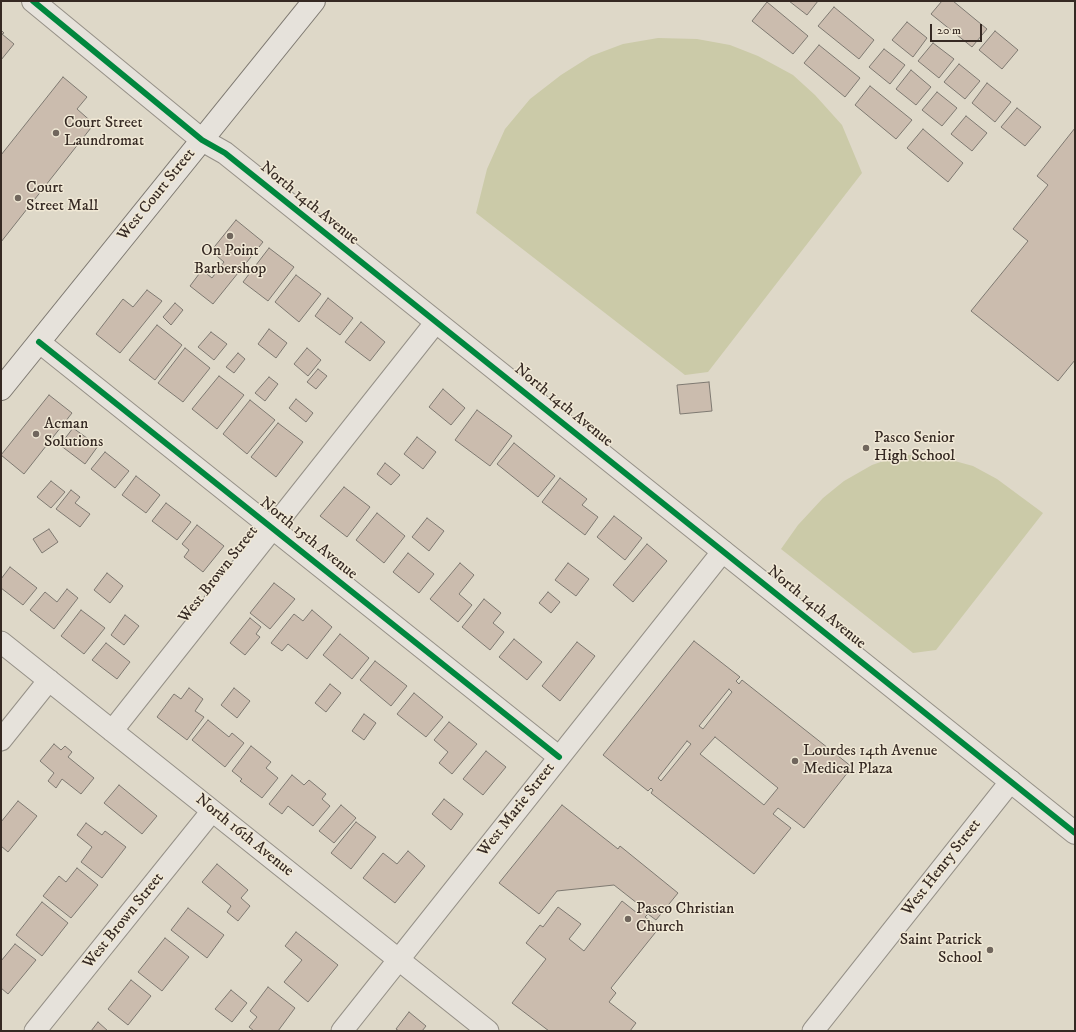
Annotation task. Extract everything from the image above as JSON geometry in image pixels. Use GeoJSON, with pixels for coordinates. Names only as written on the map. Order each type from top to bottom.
{"type":"FeatureCollection","features":[{"type":"Feature","properties":{"kind":"street","name":"North 14th Avenue"},"geometry":{"type":"LineString","coordinates":[[33,1],[202,140],[226,153],[1011,781],[1073,828]]}},
{"type":"Feature","properties":{"kind":"street","name":"West Court Street"},"geometry":{"type":"LineString","coordinates":[[1,389],[314,1]]}},
{"type":"Feature","properties":{"kind":"street","name":"West Brown Street"},"geometry":{"type":"LineString","coordinates":[[112,731],[436,322]]}},
{"type":"Feature","properties":{"kind":"street","name":"North 15th Avenue"},"geometry":{"type":"LineString","coordinates":[[39,342],[559,757]]}},
{"type":"Feature","properties":{"kind":"street","name":"West Marie Street"},"geometry":{"type":"LineString","coordinates":[[342,1031],[723,551]]}},
{"type":"Feature","properties":{"kind":"street","name":"North 16th Avenue"},"geometry":{"type":"LineString","coordinates":[[1,642],[488,1031]]}},
{"type":"Feature","properties":{"kind":"street"},"geometry":{"type":"LineString","coordinates":[[1,740],[49,680]]}},
{"type":"Feature","properties":{"kind":"street","name":"West Henry Street"},"geometry":{"type":"LineString","coordinates":[[813,1031],[1011,781]]}},
{"type":"Feature","properties":{"kind":"street","name":"West Brown Street"},"geometry":{"type":"LineString","coordinates":[[35,1031],[212,811]]}},
{"type":"Feature","properties":{"kind":"green space"},"geometry":{"type":"Polygon","coordinates":[[[658,38],[697,39],[730,45],[758,56],[793,75],[815,95],[842,125],[862,173],[708,372],[685,375],[476,213],[487,169],[505,129],[530,99],[561,75],[591,56],[623,44],[658,38]]]}},
{"type":"Feature","properties":{"kind":"green space"},"geometry":{"type":"Polygon","coordinates":[[[901,455],[928,455],[973,466],[997,479],[1043,513],[936,650],[913,653],[781,549],[798,525],[823,498],[844,481],[872,465],[901,455]]]}},
{"type":"Feature","properties":{"kind":"building"},"geometry":{"type":"Polygon","coordinates":[[[789,1],[818,1],[807,15],[789,1]]]}},
{"type":"Feature","properties":{"kind":"building"},"geometry":{"type":"Polygon","coordinates":[[[942,1],[953,1],[987,29],[972,47],[931,14],[942,1]]]}},
{"type":"Feature","properties":{"kind":"building"},"geometry":{"type":"Polygon","coordinates":[[[767,2],[808,36],[793,54],[752,21],[767,2]]]}},
{"type":"Feature","properties":{"kind":"building"},"geometry":{"type":"Polygon","coordinates":[[[834,7],[874,40],[859,59],[818,26],[834,7]]]}},
{"type":"Feature","properties":{"kind":"building"},"geometry":{"type":"Polygon","coordinates":[[[907,22],[927,38],[913,57],[892,40],[907,22]]]}},
{"type":"Feature","properties":{"kind":"building"},"geometry":{"type":"Polygon","coordinates":[[[1,30],[4,33],[2,34],[14,44],[1,60],[1,30]]]}},
{"type":"Feature","properties":{"kind":"building"},"geometry":{"type":"Polygon","coordinates":[[[995,31],[1018,50],[1002,69],[979,50],[995,31]]]}},
{"type":"Feature","properties":{"kind":"building"},"geometry":{"type":"Polygon","coordinates":[[[933,43],[954,59],[939,78],[918,61],[933,43]]]}},
{"type":"Feature","properties":{"kind":"building"},"geometry":{"type":"Polygon","coordinates":[[[819,45],[860,78],[845,97],[804,63],[819,45]]]}},
{"type":"Feature","properties":{"kind":"building"},"geometry":{"type":"Polygon","coordinates":[[[884,49],[905,65],[890,84],[869,67],[884,49]]]}},
{"type":"Feature","properties":{"kind":"building"},"geometry":{"type":"Polygon","coordinates":[[[959,64],[980,81],[965,99],[944,82],[959,64]]]}},
{"type":"Feature","properties":{"kind":"building"},"geometry":{"type":"Polygon","coordinates":[[[911,70],[931,87],[916,105],[896,89],[911,70]]]}},
{"type":"Feature","properties":{"kind":"building","name":"Court Street Mall"},"geometry":{"type":"Polygon","coordinates":[[[63,77],[87,97],[77,109],[94,124],[1,242],[1,155],[63,77]]]}},
{"type":"Feature","properties":{"kind":"building"},"geometry":{"type":"Polygon","coordinates":[[[987,83],[1011,102],[995,122],[972,103],[987,83]]]}},
{"type":"Feature","properties":{"kind":"building"},"geometry":{"type":"Polygon","coordinates":[[[870,86],[912,120],[896,139],[855,105],[870,86]]]}},
{"type":"Feature","properties":{"kind":"building"},"geometry":{"type":"Polygon","coordinates":[[[937,92],[957,108],[942,126],[922,110],[937,92]]]}},
{"type":"Feature","properties":{"kind":"building"},"geometry":{"type":"Polygon","coordinates":[[[1017,108],[1041,127],[1025,146],[1001,127],[1017,108]]]}},
{"type":"Feature","properties":{"kind":"building"},"geometry":{"type":"Polygon","coordinates":[[[966,116],[987,133],[972,151],[951,134],[966,116]]]}},
{"type":"Feature","properties":{"kind":"building"},"geometry":{"type":"Polygon","coordinates":[[[1075,128],[1075,360],[1058,381],[971,311],[1028,241],[1013,229],[1048,185],[1037,176],[1075,128]]]}},
{"type":"Feature","properties":{"kind":"building"},"geometry":{"type":"Polygon","coordinates":[[[923,129],[963,163],[948,182],[907,148],[923,129]]]}},
{"type":"Feature","properties":{"kind":"building"},"geometry":{"type":"Polygon","coordinates":[[[236,220],[263,242],[213,304],[190,286],[202,270],[212,278],[224,262],[211,251],[236,220]]]}},
{"type":"Feature","properties":{"kind":"building"},"geometry":{"type":"Polygon","coordinates":[[[269,248],[294,267],[268,301],[243,282],[269,248]]]}},
{"type":"Feature","properties":{"kind":"building"},"geometry":{"type":"Polygon","coordinates":[[[296,275],[321,294],[299,322],[275,302],[296,275]]]}},
{"type":"Feature","properties":{"kind":"building"},"geometry":{"type":"Polygon","coordinates":[[[147,290],[162,301],[120,353],[96,334],[123,299],[133,307],[147,290]]]}},
{"type":"Feature","properties":{"kind":"building"},"geometry":{"type":"Polygon","coordinates":[[[328,298],[353,318],[340,335],[315,316],[328,298]]]}},
{"type":"Feature","properties":{"kind":"building"},"geometry":{"type":"Polygon","coordinates":[[[175,303],[183,310],[171,325],[163,317],[175,303]]]}},
{"type":"Feature","properties":{"kind":"building"},"geometry":{"type":"Polygon","coordinates":[[[361,322],[385,342],[370,361],[345,342],[361,322]]]}},
{"type":"Feature","properties":{"kind":"building"},"geometry":{"type":"Polygon","coordinates":[[[157,325],[182,345],[155,380],[129,360],[157,325]]]}},
{"type":"Feature","properties":{"kind":"building"},"geometry":{"type":"Polygon","coordinates":[[[269,329],[287,343],[276,358],[258,344],[269,329]]]}},
{"type":"Feature","properties":{"kind":"building"},"geometry":{"type":"Polygon","coordinates":[[[211,332],[227,344],[214,360],[198,347],[211,332]]]}},
{"type":"Feature","properties":{"kind":"building"},"geometry":{"type":"Polygon","coordinates":[[[185,348],[210,368],[183,402],[158,383],[185,348]]]}},
{"type":"Feature","properties":{"kind":"building"},"geometry":{"type":"Polygon","coordinates":[[[307,348],[321,360],[308,376],[294,364],[307,348]]]}},
{"type":"Feature","properties":{"kind":"building"},"geometry":{"type":"Polygon","coordinates":[[[238,353],[245,359],[234,373],[226,367],[238,353]]]}},
{"type":"Feature","properties":{"kind":"building"},"geometry":{"type":"Polygon","coordinates":[[[318,369],[327,376],[316,389],[307,382],[318,369]]]}},
{"type":"Feature","properties":{"kind":"building"},"geometry":{"type":"Polygon","coordinates":[[[219,376],[244,395],[217,429],[192,409],[219,376]]]}},
{"type":"Feature","properties":{"kind":"building"},"geometry":{"type":"Polygon","coordinates":[[[269,377],[278,384],[265,401],[255,393],[269,377]]]}},
{"type":"Feature","properties":{"kind":"building"},"geometry":{"type":"Polygon","coordinates":[[[709,382],[712,411],[680,414],[677,385],[709,382]]]}},
{"type":"Feature","properties":{"kind":"building"},"geometry":{"type":"Polygon","coordinates":[[[443,389],[465,408],[451,425],[429,407],[443,389]]]}},
{"type":"Feature","properties":{"kind":"building","name":"Acman Solutions"},"geometry":{"type":"Polygon","coordinates":[[[49,395],[72,413],[24,474],[1,455],[49,395]]]}},
{"type":"Feature","properties":{"kind":"building"},"geometry":{"type":"Polygon","coordinates":[[[296,399],[313,413],[306,422],[289,408],[296,399]]]}},
{"type":"Feature","properties":{"kind":"building"},"geometry":{"type":"Polygon","coordinates":[[[250,400],[275,420],[247,454],[223,434],[250,400]]]}},
{"type":"Feature","properties":{"kind":"building"},"geometry":{"type":"Polygon","coordinates":[[[477,410],[512,436],[490,466],[455,440],[477,410]]]}},
{"type":"Feature","properties":{"kind":"building"},"geometry":{"type":"Polygon","coordinates":[[[278,423],[303,442],[276,477],[251,457],[278,423]]]}},
{"type":"Feature","properties":{"kind":"building"},"geometry":{"type":"Polygon","coordinates":[[[73,428],[98,446],[85,464],[60,445],[73,428]]]}},
{"type":"Feature","properties":{"kind":"building"},"geometry":{"type":"Polygon","coordinates":[[[417,437],[436,452],[423,469],[404,454],[417,437]]]}},
{"type":"Feature","properties":{"kind":"building"},"geometry":{"type":"Polygon","coordinates":[[[514,443],[555,476],[538,497],[497,464],[514,443]]]}},
{"type":"Feature","properties":{"kind":"building"},"geometry":{"type":"Polygon","coordinates":[[[105,452],[129,471],[115,488],[91,469],[105,452]]]}},
{"type":"Feature","properties":{"kind":"building"},"geometry":{"type":"Polygon","coordinates":[[[385,463],[400,475],[391,485],[377,474],[385,463]]]}},
{"type":"Feature","properties":{"kind":"building"},"geometry":{"type":"Polygon","coordinates":[[[136,476],[160,495],[146,513],[122,495],[136,476]]]}},
{"type":"Feature","properties":{"kind":"building"},"geometry":{"type":"Polygon","coordinates":[[[560,478],[587,499],[582,505],[598,517],[585,535],[542,502],[560,478]]]}},
{"type":"Feature","properties":{"kind":"building"},"geometry":{"type":"Polygon","coordinates":[[[51,481],[65,492],[51,508],[37,497],[51,481]]]}},
{"type":"Feature","properties":{"kind":"building"},"geometry":{"type":"Polygon","coordinates":[[[344,487],[370,507],[347,537],[320,516],[344,487]]]}},
{"type":"Feature","properties":{"kind":"building"},"geometry":{"type":"Polygon","coordinates":[[[71,490],[80,497],[75,503],[90,514],[80,527],[56,509],[71,490]]]}},
{"type":"Feature","properties":{"kind":"building"},"geometry":{"type":"Polygon","coordinates":[[[166,503],[191,522],[177,540],[152,521],[166,503]]]}},
{"type":"Feature","properties":{"kind":"building"},"geometry":{"type":"Polygon","coordinates":[[[377,513],[405,536],[384,563],[356,540],[377,513]]]}},
{"type":"Feature","properties":{"kind":"building"},"geometry":{"type":"Polygon","coordinates":[[[614,516],[642,538],[625,560],[597,537],[614,516]]]}},
{"type":"Feature","properties":{"kind":"building"},"geometry":{"type":"Polygon","coordinates":[[[427,518],[444,531],[429,551],[412,537],[427,518]]]}},
{"type":"Feature","properties":{"kind":"building"},"geometry":{"type":"Polygon","coordinates":[[[197,525],[224,546],[203,572],[184,557],[189,550],[182,544],[197,525]]]}},
{"type":"Feature","properties":{"kind":"building"},"geometry":{"type":"Polygon","coordinates":[[[49,529],[58,542],[42,553],[33,539],[49,529]]]}},
{"type":"Feature","properties":{"kind":"building"},"geometry":{"type":"Polygon","coordinates":[[[647,544],[667,561],[633,602],[613,585],[647,544]]]}},
{"type":"Feature","properties":{"kind":"building"},"geometry":{"type":"Polygon","coordinates":[[[408,553],[434,574],[419,593],[393,572],[408,553]]]}},
{"type":"Feature","properties":{"kind":"building"},"geometry":{"type":"Polygon","coordinates":[[[460,563],[474,575],[459,594],[472,605],[458,622],[430,599],[460,563]]]}},
{"type":"Feature","properties":{"kind":"building"},"geometry":{"type":"Polygon","coordinates":[[[568,563],[589,579],[576,596],[555,580],[568,563]]]}},
{"type":"Feature","properties":{"kind":"building"},"geometry":{"type":"Polygon","coordinates":[[[10,567],[37,588],[23,605],[1,588],[1,579],[10,567]]]}},
{"type":"Feature","properties":{"kind":"building"},"geometry":{"type":"Polygon","coordinates":[[[107,573],[123,586],[110,603],[94,590],[107,573]]]}},
{"type":"Feature","properties":{"kind":"building"},"geometry":{"type":"Polygon","coordinates":[[[274,583],[295,599],[270,629],[250,613],[274,583]]]}},
{"type":"Feature","properties":{"kind":"building"},"geometry":{"type":"Polygon","coordinates":[[[67,589],[78,598],[54,629],[30,610],[45,592],[57,602],[67,589]]]}},
{"type":"Feature","properties":{"kind":"building"},"geometry":{"type":"Polygon","coordinates":[[[548,592],[560,602],[551,613],[539,603],[548,592]]]}},
{"type":"Feature","properties":{"kind":"building"},"geometry":{"type":"Polygon","coordinates":[[[484,599],[501,613],[493,623],[504,632],[490,650],[462,627],[484,599]]]}},
{"type":"Feature","properties":{"kind":"building"},"geometry":{"type":"Polygon","coordinates":[[[81,610],[105,628],[84,654],[61,636],[81,610]]]}},
{"type":"Feature","properties":{"kind":"building"},"geometry":{"type":"Polygon","coordinates":[[[312,610],[332,627],[307,659],[288,644],[282,651],[271,643],[294,614],[303,621],[312,610]]]}},
{"type":"Feature","properties":{"kind":"building"},"geometry":{"type":"Polygon","coordinates":[[[125,615],[139,626],[124,645],[111,635],[125,615]]]}},
{"type":"Feature","properties":{"kind":"building"},"geometry":{"type":"Polygon","coordinates":[[[250,618],[261,627],[256,634],[260,637],[245,655],[230,643],[250,618]]]}},
{"type":"Feature","properties":{"kind":"building"},"geometry":{"type":"Polygon","coordinates":[[[340,634],[369,658],[352,679],[323,655],[340,634]]]}},
{"type":"Feature","properties":{"kind":"building"},"geometry":{"type":"Polygon","coordinates":[[[514,639],[542,662],[527,680],[499,657],[514,639]]]}},
{"type":"Feature","properties":{"kind":"building","name":"Lourdes 14th Avenue Medical Plaza"},"geometry":{"type":"Polygon","coordinates":[[[694,641],[740,677],[736,681],[739,684],[742,680],[852,767],[804,828],[778,808],[773,814],[791,828],[754,874],[651,793],[653,790],[651,788],[648,791],[603,755],[694,641]],[[729,689],[699,726],[703,729],[732,692],[729,689]],[[715,737],[700,754],[764,805],[778,788],[715,737]],[[687,741],[658,778],[661,781],[691,744],[687,741]]]}},
{"type":"Feature","properties":{"kind":"building"},"geometry":{"type":"Polygon","coordinates":[[[577,642],[595,656],[560,701],[542,686],[577,642]]]}},
{"type":"Feature","properties":{"kind":"building"},"geometry":{"type":"Polygon","coordinates":[[[106,643],[130,662],[117,679],[92,660],[106,643]]]}},
{"type":"Feature","properties":{"kind":"building"},"geometry":{"type":"Polygon","coordinates":[[[375,661],[407,686],[391,706],[360,680],[375,661]]]}},
{"type":"Feature","properties":{"kind":"building"},"geometry":{"type":"Polygon","coordinates":[[[330,684],[341,693],[326,712],[315,703],[330,684]]]}},
{"type":"Feature","properties":{"kind":"building"},"geometry":{"type":"Polygon","coordinates":[[[189,688],[203,699],[195,711],[204,717],[187,740],[157,717],[174,694],[181,699],[189,688]]]}},
{"type":"Feature","properties":{"kind":"building"},"geometry":{"type":"Polygon","coordinates":[[[234,688],[250,701],[237,718],[221,705],[234,688]]]}},
{"type":"Feature","properties":{"kind":"building"},"geometry":{"type":"Polygon","coordinates":[[[414,693],[443,717],[426,737],[397,714],[414,693]]]}},
{"type":"Feature","properties":{"kind":"building"},"geometry":{"type":"Polygon","coordinates":[[[364,714],[376,723],[364,740],[352,731],[364,714]]]}},
{"type":"Feature","properties":{"kind":"building"},"geometry":{"type":"Polygon","coordinates":[[[208,720],[229,737],[232,733],[244,743],[225,767],[192,740],[208,720]]]}},
{"type":"Feature","properties":{"kind":"building"},"geometry":{"type":"Polygon","coordinates":[[[449,722],[477,744],[452,774],[439,763],[448,752],[434,740],[449,722]]]}},
{"type":"Feature","properties":{"kind":"building"},"geometry":{"type":"Polygon","coordinates":[[[54,744],[61,750],[65,746],[72,752],[68,757],[94,778],[81,794],[62,779],[56,788],[48,781],[54,773],[40,761],[54,744]]]}},
{"type":"Feature","properties":{"kind":"building"},"geometry":{"type":"Polygon","coordinates":[[[251,746],[271,762],[266,768],[278,778],[262,798],[240,781],[242,779],[232,771],[251,746]]]}},
{"type":"Feature","properties":{"kind":"building"},"geometry":{"type":"Polygon","coordinates":[[[486,751],[506,767],[483,795],[463,779],[486,751]]]}},
{"type":"Feature","properties":{"kind":"building"},"geometry":{"type":"Polygon","coordinates":[[[292,775],[304,785],[309,780],[326,794],[322,799],[330,806],[313,826],[288,806],[282,814],[269,804],[292,775]]]}},
{"type":"Feature","properties":{"kind":"building"},"geometry":{"type":"Polygon","coordinates":[[[119,785],[157,816],[142,834],[104,803],[119,785]]]}},
{"type":"Feature","properties":{"kind":"building"},"geometry":{"type":"Polygon","coordinates":[[[444,799],[463,814],[451,830],[432,814],[444,799]]]}},
{"type":"Feature","properties":{"kind":"building"},"geometry":{"type":"Polygon","coordinates":[[[18,801],[37,816],[8,852],[1,846],[1,822],[18,801]]]}},
{"type":"Feature","properties":{"kind":"building"},"geometry":{"type":"Polygon","coordinates":[[[341,805],[356,818],[334,843],[319,831],[341,805]]]}},
{"type":"Feature","properties":{"kind":"building","name":"Pasco Christian Church"},"geometry":{"type":"Polygon","coordinates":[[[562,805],[618,849],[620,846],[678,893],[656,920],[648,914],[645,917],[659,928],[611,988],[616,993],[609,1002],[636,1023],[630,1031],[549,1031],[512,1003],[546,959],[526,943],[540,925],[543,927],[558,907],[581,924],[569,939],[584,951],[622,901],[637,913],[642,907],[614,885],[557,891],[539,914],[499,883],[562,805]]]}},
{"type":"Feature","properties":{"kind":"building"},"geometry":{"type":"Polygon","coordinates":[[[356,822],[376,837],[351,869],[331,853],[356,822]]]}},
{"type":"Feature","properties":{"kind":"building"},"geometry":{"type":"Polygon","coordinates":[[[86,823],[102,835],[105,831],[126,847],[102,878],[81,862],[92,847],[77,835],[86,823]]]}},
{"type":"Feature","properties":{"kind":"building"},"geometry":{"type":"Polygon","coordinates":[[[408,851],[425,866],[395,903],[363,878],[383,853],[397,864],[408,851]]]}},
{"type":"Feature","properties":{"kind":"building"},"geometry":{"type":"Polygon","coordinates":[[[217,864],[248,890],[241,898],[250,906],[238,921],[227,912],[231,906],[202,882],[217,864]]]}},
{"type":"Feature","properties":{"kind":"building"},"geometry":{"type":"Polygon","coordinates":[[[77,868],[98,885],[71,918],[43,896],[59,876],[66,882],[77,868]]]}},
{"type":"Feature","properties":{"kind":"building"},"geometry":{"type":"Polygon","coordinates":[[[42,902],[68,923],[42,956],[16,935],[42,902]]]}},
{"type":"Feature","properties":{"kind":"building"},"geometry":{"type":"Polygon","coordinates":[[[188,908],[224,935],[207,958],[171,930],[188,908]]]}},
{"type":"Feature","properties":{"kind":"building"},"geometry":{"type":"Polygon","coordinates":[[[296,932],[338,965],[308,1002],[284,982],[302,960],[285,946],[296,932]]]}},
{"type":"Feature","properties":{"kind":"building"},"geometry":{"type":"Polygon","coordinates":[[[165,938],[189,957],[162,991],[138,972],[165,938]]]}},
{"type":"Feature","properties":{"kind":"building"},"geometry":{"type":"Polygon","coordinates":[[[15,944],[36,960],[8,994],[1,988],[1,961],[15,944]]]}},
{"type":"Feature","properties":{"kind":"building"},"geometry":{"type":"Polygon","coordinates":[[[131,980],[151,996],[128,1025],[108,1009],[131,980]]]}},
{"type":"Feature","properties":{"kind":"building"},"geometry":{"type":"Polygon","coordinates":[[[268,987],[295,1008],[278,1031],[254,1031],[249,1027],[257,1017],[250,1011],[268,987]]]}},
{"type":"Feature","properties":{"kind":"building"},"geometry":{"type":"Polygon","coordinates":[[[231,990],[247,1003],[232,1022],[215,1009],[231,990]]]}},
{"type":"Feature","properties":{"kind":"building"},"geometry":{"type":"Polygon","coordinates":[[[409,1012],[426,1026],[422,1031],[399,1031],[396,1029],[409,1012]]]}},
{"type":"Feature","properties":{"kind":"building"},"geometry":{"type":"Polygon","coordinates":[[[98,1022],[108,1031],[91,1031],[98,1022]]]}},
{"type":"Feature","properties":{"kind":"cycle path"},"geometry":{"type":"LineString","coordinates":[[33,1],[202,140],[225,153],[1075,833]]}},
{"type":"Feature","properties":{"kind":"cycle path"},"geometry":{"type":"LineString","coordinates":[[39,342],[559,757]]}},
{"type":"Feature","properties":{"kind":"place","name":"Court Street Laundromat"},"geometry":{"type":"Point","coordinates":[56,133]}},
{"type":"Feature","properties":{"kind":"place","name":"Court Street Mall"},"geometry":{"type":"Point","coordinates":[18,198]}},
{"type":"Feature","properties":{"kind":"place","name":"On Point Barbershop"},"geometry":{"type":"Point","coordinates":[230,236]}},
{"type":"Feature","properties":{"kind":"place","name":"Acman Solutions"},"geometry":{"type":"Point","coordinates":[36,434]}},
{"type":"Feature","properties":{"kind":"place","name":"Pasco Senior High School"},"geometry":{"type":"Point","coordinates":[866,448]}},
{"type":"Feature","properties":{"kind":"place","name":"Lourdes 14th Avenue Medical Plaza"},"geometry":{"type":"Point","coordinates":[795,761]}},
{"type":"Feature","properties":{"kind":"place","name":"Pasco Christian Church"},"geometry":{"type":"Point","coordinates":[628,919]}},
{"type":"Feature","properties":{"kind":"place","name":"Saint Patrick School"},"geometry":{"type":"Point","coordinates":[990,950]}}]}
